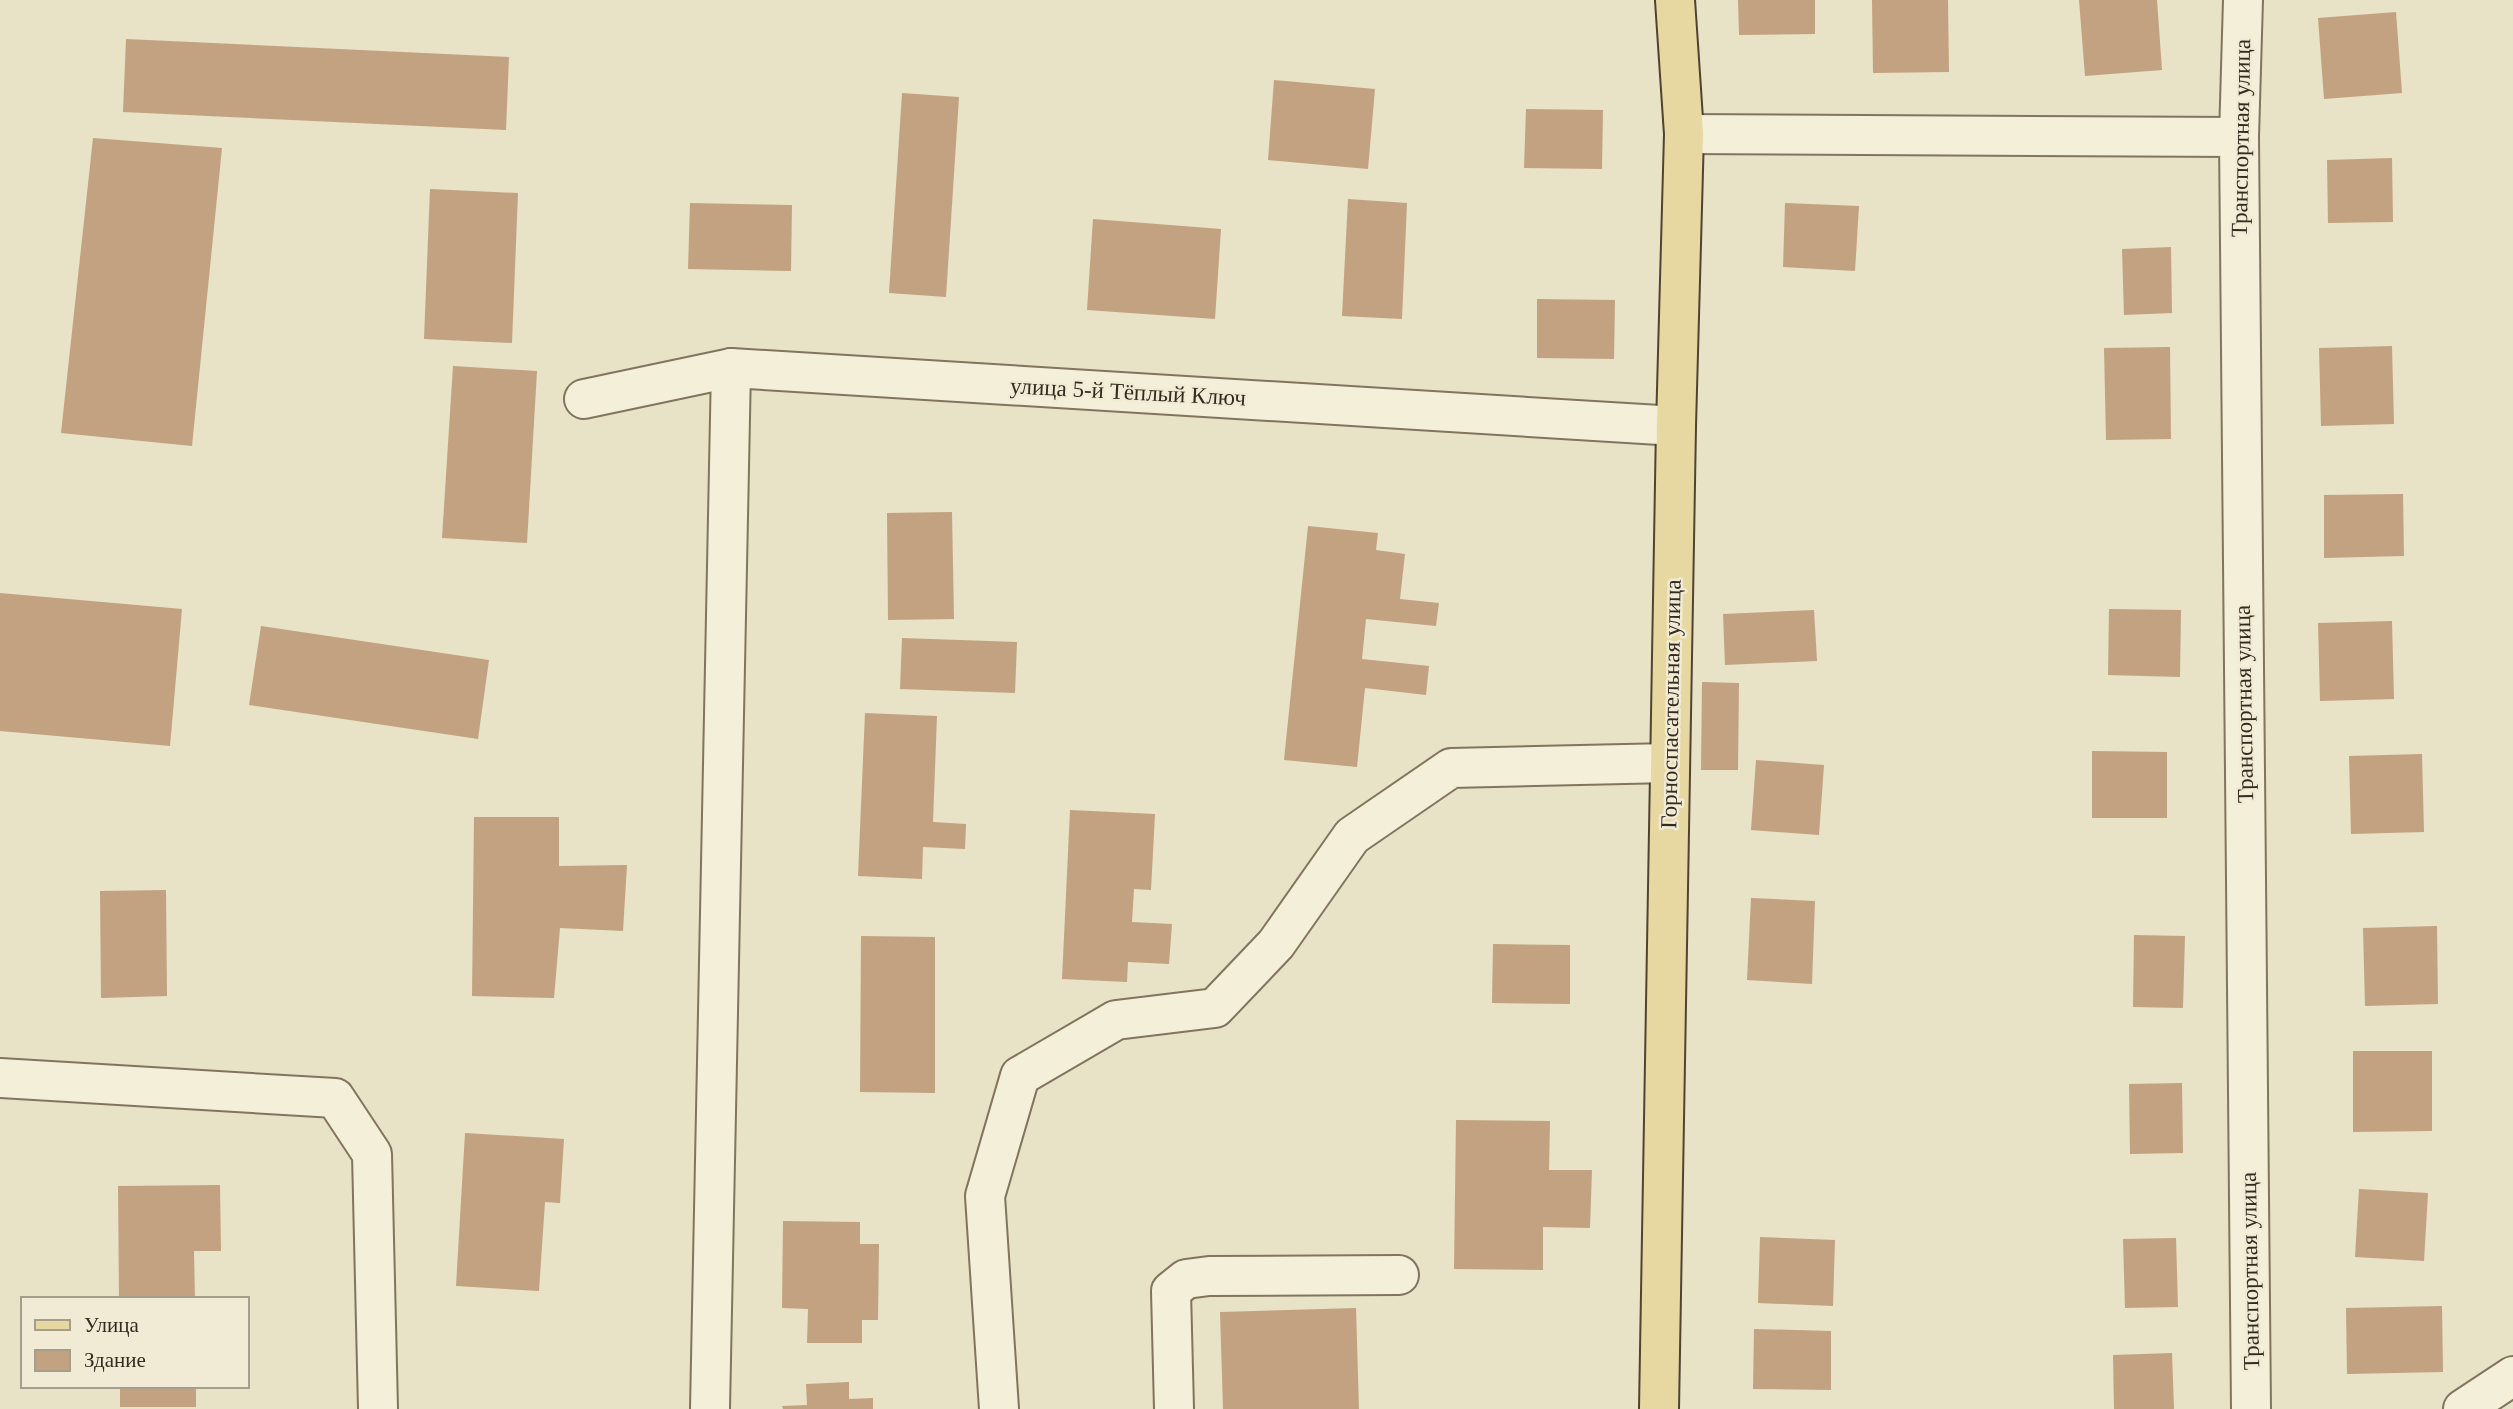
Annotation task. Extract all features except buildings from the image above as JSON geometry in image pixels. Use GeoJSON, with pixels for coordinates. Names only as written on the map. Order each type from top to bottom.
{"type":"FeatureCollection","features":[{"type":"Feature","properties":{"kind":"main road","name":"Горноспасательная улица"},"geometry":{"type":"LineString","coordinates":[[1659,1409],[1676,426],[1684,134],[1675,0]]}},
{"type":"Feature","properties":{"kind":"street","name":"Транспортная улица"},"geometry":{"type":"LineString","coordinates":[[2243,0],[2239,137],[2251,1409]]}},
{"type":"Feature","properties":{"kind":"street"},"geometry":{"type":"LineString","coordinates":[[1684,134],[2239,137]]}},
{"type":"Feature","properties":{"kind":"street"},"geometry":{"type":"LineString","coordinates":[[709,1409],[731,368]]}},
{"type":"Feature","properties":{"kind":"street","name":"улица 5-й Тёплый Ключ"},"geometry":{"type":"LineString","coordinates":[[584,398],[731,368],[1676,426]]}},
{"type":"Feature","properties":{"kind":"street"},"geometry":{"type":"LineString","coordinates":[[999,1409],[985,1196],[1020,1076],[1116,1020],[1215,1008],[1276,943],[1352,836],[1451,768],[1670,763]]}},
{"type":"Feature","properties":{"kind":"street"},"geometry":{"type":"LineString","coordinates":[[0,1078],[335,1098],[372,1154],[378,1409]]}},
{"type":"Feature","properties":{"kind":"street"},"geometry":{"type":"LineString","coordinates":[[1174,1409],[1171,1291],[1186,1279],[1209,1276],[1399,1275]]}},
{"type":"Feature","properties":{"kind":"street"},"geometry":{"type":"LineString","coordinates":[[2463,1409],[2513,1376]]}}]}
